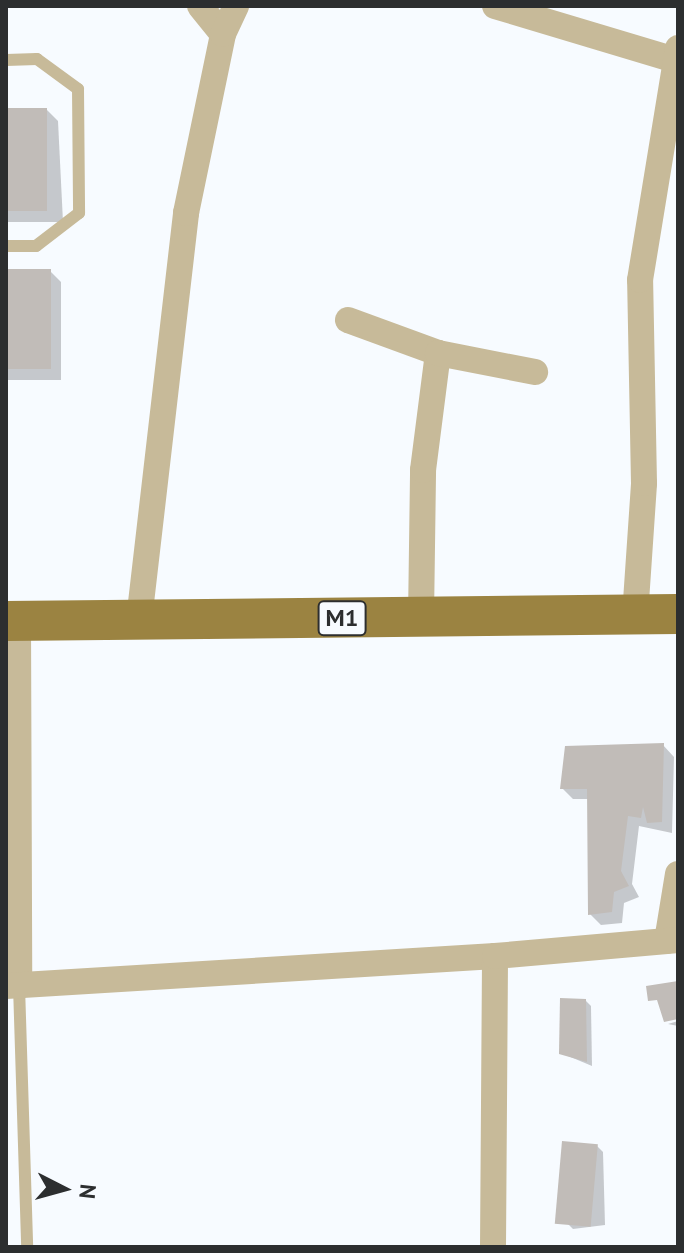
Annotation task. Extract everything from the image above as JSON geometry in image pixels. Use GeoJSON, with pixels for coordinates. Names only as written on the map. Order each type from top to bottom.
{"type":"FeatureCollection","features":[{"type":"Feature","properties":{"kind":"main road","name":"M1"},"geometry":{"type":"LineString","coordinates":[[12,621],[678,614]]}},
{"type":"Feature","properties":{"kind":"street"},"geometry":{"type":"LineString","coordinates":[[200,6],[223,34]]}},
{"type":"Feature","properties":{"kind":"street"},"geometry":{"type":"LineString","coordinates":[[139,620],[186,213],[223,34],[236,6]]}},
{"type":"Feature","properties":{"kind":"street"},"geometry":{"type":"LineString","coordinates":[[495,6],[677,54],[640,280],[644,483],[635,616]]}},
{"type":"Feature","properties":{"kind":"street"},"geometry":{"type":"LineString","coordinates":[[348,320],[438,353],[535,372]]}},
{"type":"Feature","properties":{"kind":"street"},"geometry":{"type":"LineString","coordinates":[[421,618],[423,470],[438,353]]}},
{"type":"Feature","properties":{"kind":"street"},"geometry":{"type":"LineString","coordinates":[[12,621],[12,986],[495,956],[673,941],[678,874]]}},
{"type":"Feature","properties":{"kind":"street"},"geometry":{"type":"LineString","coordinates":[[493,1247],[495,956]]}},
{"type":"Feature","properties":{"kind":"lane"},"geometry":{"type":"LineString","coordinates":[[6,60],[37,59],[78,89],[79,197],[79,213],[36,246],[6,246]]}},
{"type":"Feature","properties":{"kind":"lane"},"geometry":{"type":"LineString","coordinates":[[12,986],[27,1247]]}},
{"type":"Feature","properties":{"kind":"building"},"geometry":{"type":"Polygon","coordinates":[[[6,108],[47,108],[47,211],[6,211],[6,108]]]}},
{"type":"Feature","properties":{"kind":"building"},"geometry":{"type":"Polygon","coordinates":[[[6,269],[51,269],[51,369],[6,369],[6,269]]]}},
{"type":"Feature","properties":{"kind":"building"},"geometry":{"type":"Polygon","coordinates":[[[664,743],[662,822],[647,823],[643,807],[641,818],[628,816],[621,871],[629,886],[614,892],[612,912],[588,915],[587,789],[560,789],[565,746],[664,743]]]}},
{"type":"Feature","properties":{"kind":"building"},"geometry":{"type":"Polygon","coordinates":[[[678,981],[678,1019],[664,1022],[657,1000],[648,1001],[646,986],[678,981]]]}},
{"type":"Feature","properties":{"kind":"building"},"geometry":{"type":"Polygon","coordinates":[[[560,998],[586,999],[587,1062],[559,1054],[560,998]]]}},
{"type":"Feature","properties":{"kind":"building"},"geometry":{"type":"Polygon","coordinates":[[[562,1141],[598,1144],[591,1227],[555,1224],[562,1141]]]}}]}
